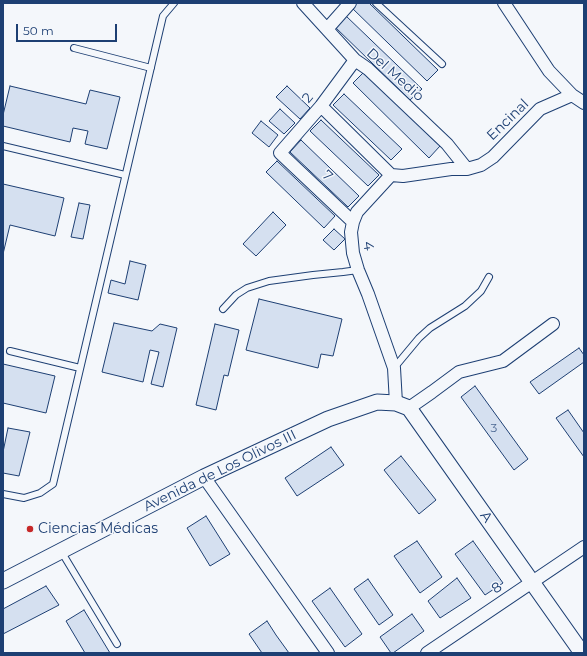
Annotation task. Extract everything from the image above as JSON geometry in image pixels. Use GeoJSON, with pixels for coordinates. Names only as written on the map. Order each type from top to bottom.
{"type":"FeatureCollection","features":[{"type":"Feature","properties":{"kind":"street","name":"Del Medio"},"geometry":{"type":"LineString","coordinates":[[303,3],[355,60],[368,69],[447,144],[467,169]]}},
{"type":"Feature","properties":{"kind":"street"},"geometry":{"type":"LineString","coordinates":[[327,29],[350,3]]}},
{"type":"Feature","properties":{"kind":"street"},"geometry":{"type":"LineString","coordinates":[[504,3],[549,71],[572,95],[584,103]]}},
{"type":"Feature","properties":{"kind":"street","name":"2"},"geometry":{"type":"LineString","coordinates":[[280,153],[321,106],[355,60]]}},
{"type":"Feature","properties":{"kind":"street","name":"Encinal"},"geometry":{"type":"LineString","coordinates":[[467,169],[481,165],[493,156],[540,109],[572,95]]}},
{"type":"Feature","properties":{"kind":"street"},"geometry":{"type":"LineString","coordinates":[[321,106],[392,175],[403,176],[467,169]]}},
{"type":"Feature","properties":{"kind":"street","name":"7"},"geometry":{"type":"LineString","coordinates":[[280,153],[352,222]]}},
{"type":"Feature","properties":{"kind":"street"},"geometry":{"type":"LineString","coordinates":[[352,222],[357,212],[392,175]]}},
{"type":"Feature","properties":{"kind":"street","name":"4"},"geometry":{"type":"LineString","coordinates":[[352,222],[351,232],[353,253],[394,368],[402,406]]}},
{"type":"Feature","properties":{"kind":"street"},"geometry":{"type":"LineString","coordinates":[[402,406],[432,392],[459,372],[503,361],[553,324]]}},
{"type":"Feature","properties":{"kind":"street","name":"Avenida de Los Olivos III"},"geometry":{"type":"LineString","coordinates":[[3,581],[204,477],[328,419],[377,402],[402,406]]}},
{"type":"Feature","properties":{"kind":"street","name":"A"},"geometry":{"type":"LineString","coordinates":[[402,406],[532,582],[582,653]]}},
{"type":"Feature","properties":{"kind":"street"},"geometry":{"type":"LineString","coordinates":[[204,477],[328,653]]}},
{"type":"Feature","properties":{"kind":"street","name":"8"},"geometry":{"type":"LineString","coordinates":[[427,653],[584,547]]}},
{"type":"Feature","properties":{"kind":"lane"},"geometry":{"type":"LineString","coordinates":[[3,494],[24,498],[40,493],[53,484],[163,16],[174,3]]}},
{"type":"Feature","properties":{"kind":"lane"},"geometry":{"type":"LineString","coordinates":[[376,3],[442,64]]}},
{"type":"Feature","properties":{"kind":"lane"},"geometry":{"type":"LineString","coordinates":[[74,48],[151,68]]}},
{"type":"Feature","properties":{"kind":"lane"},"geometry":{"type":"LineString","coordinates":[[3,146],[125,175]]}},
{"type":"Feature","properties":{"kind":"lane"},"geometry":{"type":"LineString","coordinates":[[223,309],[236,295],[247,288],[270,281],[358,270]]}},
{"type":"Feature","properties":{"kind":"lane"},"geometry":{"type":"LineString","coordinates":[[394,368],[419,338],[430,328],[465,306],[481,291],[489,277]]}},
{"type":"Feature","properties":{"kind":"lane"},"geometry":{"type":"LineString","coordinates":[[10,351],[80,368]]}},
{"type":"Feature","properties":{"kind":"lane"},"geometry":{"type":"LineString","coordinates":[[61,551],[117,644]]}},
{"type":"Feature","properties":{"kind":"building"},"geometry":{"type":"Polygon","coordinates":[[[355,3],[369,3],[438,70],[427,81],[351,7],[355,3]]]}},
{"type":"Feature","properties":{"kind":"building"},"geometry":{"type":"Polygon","coordinates":[[[345,15],[422,89],[410,100],[334,26],[345,15]]]}},
{"type":"Feature","properties":{"kind":"building"},"geometry":{"type":"Polygon","coordinates":[[[364,72],[440,146],[429,158],[353,83],[364,72]]]}},
{"type":"Feature","properties":{"kind":"building"},"geometry":{"type":"Polygon","coordinates":[[[10,86],[86,104],[90,90],[120,97],[107,149],[85,144],[88,131],[73,128],[70,142],[3,126],[3,115],[10,86]]]}},
{"type":"Feature","properties":{"kind":"building"},"geometry":{"type":"Polygon","coordinates":[[[287,86],[310,108],[300,119],[276,97],[287,86]]]}},
{"type":"Feature","properties":{"kind":"building"},"geometry":{"type":"Polygon","coordinates":[[[344,94],[402,149],[391,160],[333,105],[344,94]]]}},
{"type":"Feature","properties":{"kind":"building"},"geometry":{"type":"Polygon","coordinates":[[[280,109],[295,123],[284,134],[269,121],[280,109]]]}},
{"type":"Feature","properties":{"kind":"building"},"geometry":{"type":"Polygon","coordinates":[[[321,120],[379,175],[368,186],[310,131],[321,120]]]}},
{"type":"Feature","properties":{"kind":"building"},"geometry":{"type":"Polygon","coordinates":[[[261,121],[278,135],[269,147],[252,133],[261,121]]]}},
{"type":"Feature","properties":{"kind":"building"},"geometry":{"type":"Polygon","coordinates":[[[301,140],[359,196],[348,207],[290,152],[301,140]]]}},
{"type":"Feature","properties":{"kind":"building"},"geometry":{"type":"Polygon","coordinates":[[[277,161],[335,216],[324,228],[266,172],[277,161]]]}},
{"type":"Feature","properties":{"kind":"building"},"geometry":{"type":"Polygon","coordinates":[[[3,184],[64,198],[55,236],[10,225],[3,254],[3,184]]]}},
{"type":"Feature","properties":{"kind":"building"},"geometry":{"type":"Polygon","coordinates":[[[79,203],[90,205],[83,239],[71,237],[79,203]]]}},
{"type":"Feature","properties":{"kind":"building"},"geometry":{"type":"Polygon","coordinates":[[[273,212],[286,225],[256,256],[243,244],[273,212]]]}},
{"type":"Feature","properties":{"kind":"building"},"geometry":{"type":"Polygon","coordinates":[[[334,229],[345,239],[334,250],[323,240],[334,229]]]}},
{"type":"Feature","properties":{"kind":"building"},"geometry":{"type":"Polygon","coordinates":[[[130,261],[146,265],[138,300],[108,293],[111,280],[125,284],[130,261]]]}},
{"type":"Feature","properties":{"kind":"building"},"geometry":{"type":"Polygon","coordinates":[[[259,299],[342,319],[333,356],[321,354],[318,368],[246,350],[259,299]]]}},
{"type":"Feature","properties":{"kind":"building"},"geometry":{"type":"Polygon","coordinates":[[[114,323],[152,331],[160,324],[177,328],[163,387],[151,384],[159,352],[150,350],[143,382],[102,372],[114,323]]]}},
{"type":"Feature","properties":{"kind":"building"},"geometry":{"type":"Polygon","coordinates":[[[215,324],[239,330],[228,376],[224,375],[216,410],[196,405],[215,324]]]}},
{"type":"Feature","properties":{"kind":"building"},"geometry":{"type":"Polygon","coordinates":[[[579,348],[584,355],[584,362],[539,394],[530,382],[579,348]]]}},
{"type":"Feature","properties":{"kind":"building"},"geometry":{"type":"Polygon","coordinates":[[[3,364],[55,376],[46,413],[3,403],[3,364]]]}},
{"type":"Feature","properties":{"kind":"building"},"geometry":{"type":"Polygon","coordinates":[[[475,386],[528,459],[514,470],[461,397],[475,386]]]}},
{"type":"Feature","properties":{"kind":"building"},"geometry":{"type":"Polygon","coordinates":[[[568,410],[584,433],[584,457],[556,418],[568,410]]]}},
{"type":"Feature","properties":{"kind":"building"},"geometry":{"type":"Polygon","coordinates":[[[8,428],[30,432],[19,476],[3,473],[3,452],[8,428]]]}},
{"type":"Feature","properties":{"kind":"building"},"geometry":{"type":"Polygon","coordinates":[[[331,447],[344,465],[297,496],[285,478],[331,447]]]}},
{"type":"Feature","properties":{"kind":"building"},"geometry":{"type":"Polygon","coordinates":[[[401,456],[436,500],[419,514],[384,470],[401,456]]]}},
{"type":"Feature","properties":{"kind":"building"},"geometry":{"type":"Polygon","coordinates":[[[206,516],[230,554],[210,566],[187,528],[206,516]]]}},
{"type":"Feature","properties":{"kind":"building"},"geometry":{"type":"Polygon","coordinates":[[[417,541],[442,577],[420,593],[394,556],[417,541]]]}},
{"type":"Feature","properties":{"kind":"building"},"geometry":{"type":"Polygon","coordinates":[[[473,541],[503,583],[485,595],[455,554],[473,541]]]}},
{"type":"Feature","properties":{"kind":"building"},"geometry":{"type":"Polygon","coordinates":[[[457,578],[471,598],[440,618],[428,601],[457,578]]]}},
{"type":"Feature","properties":{"kind":"building"},"geometry":{"type":"Polygon","coordinates":[[[368,579],[393,615],[379,625],[354,589],[368,579]]]}},
{"type":"Feature","properties":{"kind":"building"},"geometry":{"type":"Polygon","coordinates":[[[46,586],[59,605],[3,634],[3,609],[46,586]]]}},
{"type":"Feature","properties":{"kind":"building"},"geometry":{"type":"Polygon","coordinates":[[[330,588],[362,634],[345,647],[312,601],[330,588]]]}},
{"type":"Feature","properties":{"kind":"building"},"geometry":{"type":"Polygon","coordinates":[[[84,610],[110,653],[85,653],[66,621],[84,610]]]}},
{"type":"Feature","properties":{"kind":"building"},"geometry":{"type":"Polygon","coordinates":[[[412,614],[424,631],[391,653],[380,637],[412,614]]]}},
{"type":"Feature","properties":{"kind":"building"},"geometry":{"type":"Polygon","coordinates":[[[267,621],[289,653],[262,653],[249,634],[267,621]]]}},
{"type":"Feature","properties":{"kind":"place","name":"Ciencias Médicas"},"geometry":{"type":"Point","coordinates":[30,529]}}]}
